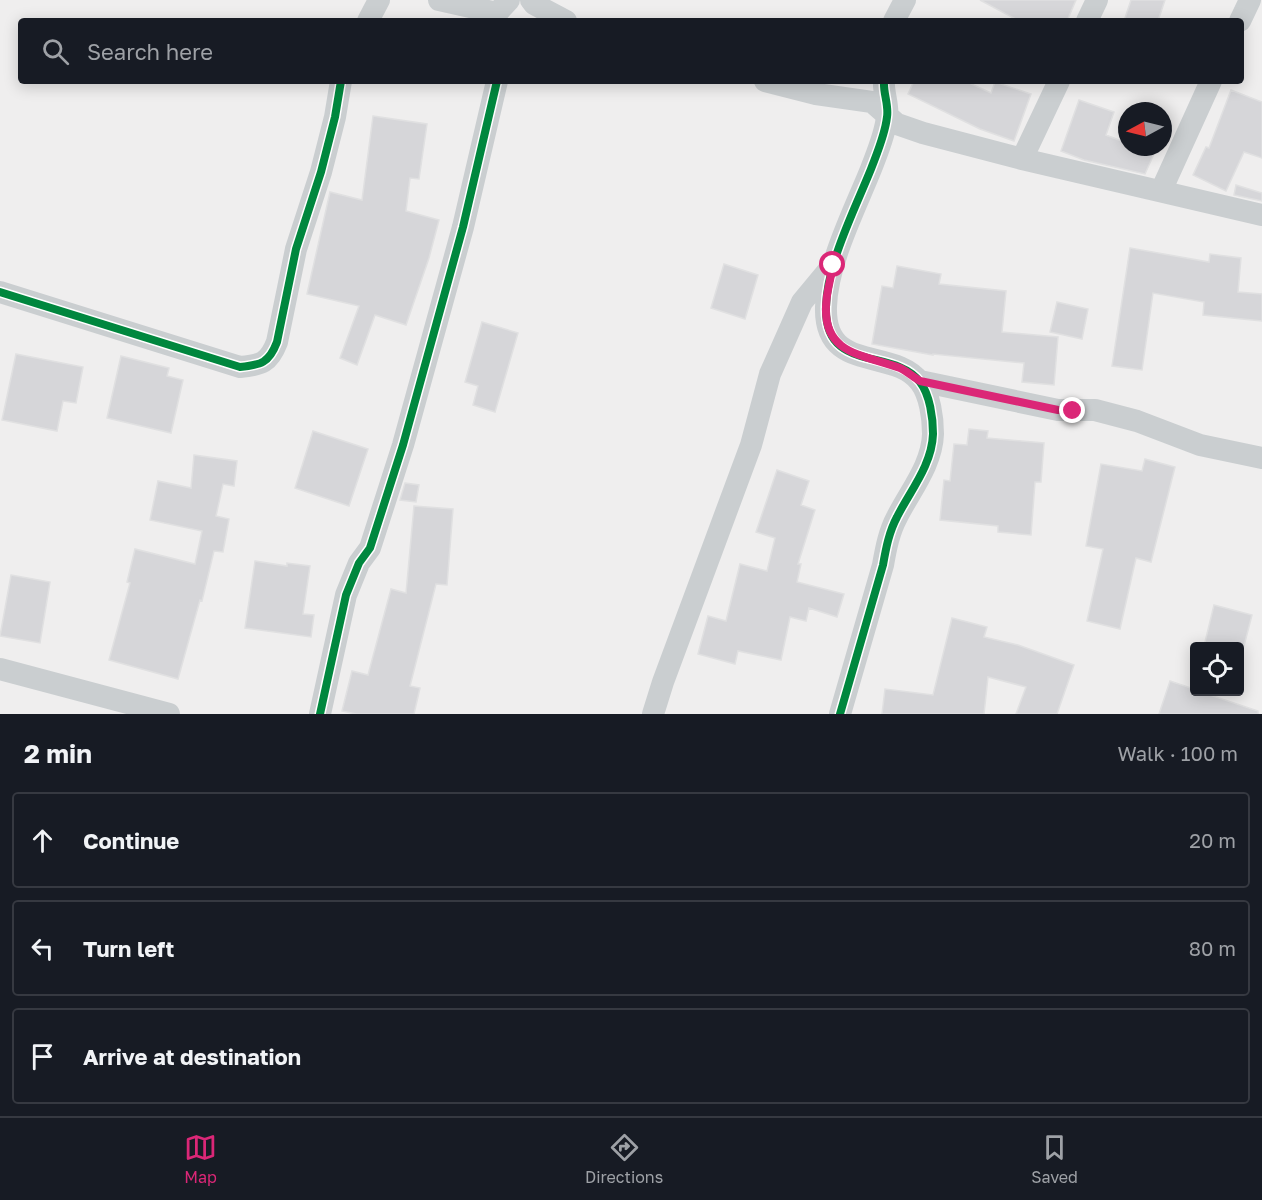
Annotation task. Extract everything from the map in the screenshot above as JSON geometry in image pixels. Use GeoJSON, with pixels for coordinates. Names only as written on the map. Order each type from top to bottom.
{"type":"FeatureCollection","features":[{"type":"Feature","properties":{"kind":"street"},"geometry":{"type":"LineString","coordinates":[[370,18],[379,0]]}},
{"type":"Feature","properties":{"kind":"street"},"geometry":{"type":"LineString","coordinates":[[439,0],[502,11]]}},
{"type":"Feature","properties":{"kind":"street"},"geometry":{"type":"LineString","coordinates":[[531,0],[560,18]]}},
{"type":"Feature","properties":{"kind":"street"},"geometry":{"type":"LineString","coordinates":[[896,18],[905,0]]}},
{"type":"Feature","properties":{"kind":"street"},"geometry":{"type":"LineString","coordinates":[[1088,18],[1097,0]]}},
{"type":"Feature","properties":{"kind":"street"},"geometry":{"type":"LineString","coordinates":[[1241,18],[1250,0]]}},
{"type":"Feature","properties":{"kind":"street"},"geometry":{"type":"LineString","coordinates":[[0,292],[240,367],[264,362],[272,356],[277,342],[296,249],[321,172],[340,84]]}},
{"type":"Feature","properties":{"kind":"street"},"geometry":{"type":"LineString","coordinates":[[320,714],[346,595],[359,562],[370,548],[375,536],[412,411],[463,227],[495,84]]}},
{"type":"Feature","properties":{"kind":"street"},"geometry":{"type":"LineString","coordinates":[[777,84],[816,94],[872,102],[897,124],[923,133],[1022,159],[1262,214]]}},
{"type":"Feature","properties":{"kind":"street"},"geometry":{"type":"LineString","coordinates":[[884,84],[888,116],[879,149],[833,265],[826,306],[828,328],[836,343],[850,352],[903,369],[920,381],[1058,410],[1095,410],[1137,421],[1200,445],[1262,458]]}},
{"type":"Feature","properties":{"kind":"street"},"geometry":{"type":"LineString","coordinates":[[1022,159],[1058,84]]}},
{"type":"Feature","properties":{"kind":"street"},"geometry":{"type":"LineString","coordinates":[[1161,191],[1210,84]]}},
{"type":"Feature","properties":{"kind":"street"},"geometry":{"type":"LineString","coordinates":[[653,714],[751,445],[770,374],[802,302],[833,265]]}},
{"type":"Feature","properties":{"kind":"street"},"geometry":{"type":"LineString","coordinates":[[840,714],[883,565],[888,540],[896,518],[915,487],[931,451],[933,434],[930,405],[920,381]]}},
{"type":"Feature","properties":{"kind":"street"},"geometry":{"type":"LineString","coordinates":[[0,669],[170,714]]}},
{"type":"Feature","properties":{"kind":"building"},"geometry":{"type":"Polygon","coordinates":[[[980,0],[1076,0],[1068,18],[1013,18],[980,0]]]}},
{"type":"Feature","properties":{"kind":"building"},"geometry":{"type":"Polygon","coordinates":[[[1131,0],[1165,0],[1159,18],[1125,18],[1131,0]]]}},
{"type":"Feature","properties":{"kind":"building"},"geometry":{"type":"Polygon","coordinates":[[[913,84],[972,84],[991,93],[994,84],[1001,84],[1031,94],[1014,141],[980,129],[908,94],[913,84]]]}},
{"type":"Feature","properties":{"kind":"building"},"geometry":{"type":"Polygon","coordinates":[[[1231,90],[1262,102],[1262,158],[1244,152],[1226,191],[1193,175],[1206,147],[1209,148],[1231,90]]]}},
{"type":"Feature","properties":{"kind":"building"},"geometry":{"type":"Polygon","coordinates":[[[1079,100],[1114,112],[1106,135],[1118,140],[1118,156],[1153,156],[1145,174],[1084,160],[1061,151],[1079,100]]]}},
{"type":"Feature","properties":{"kind":"building"},"geometry":{"type":"Polygon","coordinates":[[[373,116],[427,124],[419,179],[410,178],[406,211],[439,220],[429,258],[406,325],[375,315],[357,365],[340,358],[359,306],[307,294],[330,192],[362,200],[373,116]]]}},
{"type":"Feature","properties":{"kind":"building"},"geometry":{"type":"Polygon","coordinates":[[[1236,185],[1262,193],[1262,201],[1234,195],[1236,185]]]}},
{"type":"Feature","properties":{"kind":"building"},"geometry":{"type":"Polygon","coordinates":[[[1130,248],[1209,262],[1210,254],[1241,258],[1238,292],[1262,294],[1262,321],[1203,315],[1204,302],[1153,293],[1142,370],[1112,366],[1130,248]]]}},
{"type":"Feature","properties":{"kind":"building"},"geometry":{"type":"Polygon","coordinates":[[[724,264],[758,275],[745,319],[711,308],[724,264]]]}},
{"type":"Feature","properties":{"kind":"building"},"geometry":{"type":"Polygon","coordinates":[[[897,266],[941,274],[939,284],[1006,291],[1002,332],[1058,337],[1054,385],[1022,382],[1024,363],[933,355],[872,344],[882,286],[893,288],[897,266]]]}},
{"type":"Feature","properties":{"kind":"building"},"geometry":{"type":"Polygon","coordinates":[[[1057,302],[1088,309],[1082,339],[1050,332],[1057,302]]]}},
{"type":"Feature","properties":{"kind":"building"},"geometry":{"type":"Polygon","coordinates":[[[482,322],[518,333],[495,412],[473,405],[478,386],[465,382],[482,322]]]}},
{"type":"Feature","properties":{"kind":"building"},"geometry":{"type":"Polygon","coordinates":[[[16,354],[83,367],[76,403],[63,401],[57,431],[2,420],[16,354]]]}},
{"type":"Feature","properties":{"kind":"building"},"geometry":{"type":"Polygon","coordinates":[[[121,356],[169,368],[167,376],[183,380],[171,433],[107,418],[121,356]]]}},
{"type":"Feature","properties":{"kind":"building"},"geometry":{"type":"Polygon","coordinates":[[[969,429],[988,431],[987,438],[1044,443],[1041,482],[1035,482],[1031,535],[998,532],[998,526],[940,520],[944,480],[950,481],[954,444],[967,445],[969,429]]]}},
{"type":"Feature","properties":{"kind":"building"},"geometry":{"type":"Polygon","coordinates":[[[313,431],[368,449],[349,506],[295,488],[313,431]]]}},
{"type":"Feature","properties":{"kind":"building"},"geometry":{"type":"Polygon","coordinates":[[[194,455],[237,461],[234,486],[223,484],[216,516],[229,519],[223,552],[214,551],[202,601],[200,600],[178,679],[109,660],[130,583],[127,582],[135,549],[195,564],[202,531],[150,520],[158,481],[191,488],[194,455]]]}},
{"type":"Feature","properties":{"kind":"building"},"geometry":{"type":"Polygon","coordinates":[[[1145,459],[1175,467],[1151,562],[1136,558],[1120,629],[1087,621],[1103,549],[1086,546],[1101,464],[1142,471],[1145,459]]]}},
{"type":"Feature","properties":{"kind":"building"},"geometry":{"type":"Polygon","coordinates":[[[777,470],[809,481],[801,505],[815,510],[798,564],[801,564],[797,582],[844,594],[837,617],[809,608],[806,621],[790,617],[781,660],[738,651],[735,664],[698,654],[708,616],[726,621],[740,564],[767,571],[775,538],[756,532],[777,470]]]}},
{"type":"Feature","properties":{"kind":"building"},"geometry":{"type":"Polygon","coordinates":[[[405,483],[419,485],[416,502],[400,500],[405,483]]]}},
{"type":"Feature","properties":{"kind":"building"},"geometry":{"type":"Polygon","coordinates":[[[414,506],[453,509],[447,585],[436,584],[410,686],[420,688],[414,714],[356,714],[342,711],[352,671],[368,675],[391,589],[406,593],[414,506]]]}},
{"type":"Feature","properties":{"kind":"building"},"geometry":{"type":"Polygon","coordinates":[[[255,561],[287,566],[287,563],[310,566],[303,614],[314,615],[311,637],[245,628],[255,561]]]}},
{"type":"Feature","properties":{"kind":"building"},"geometry":{"type":"Polygon","coordinates":[[[11,575],[50,582],[40,643],[0,636],[11,575]]]}},
{"type":"Feature","properties":{"kind":"building"},"geometry":{"type":"Polygon","coordinates":[[[1214,605],[1252,615],[1244,646],[1244,642],[1205,642],[1214,605]]]}},
{"type":"Feature","properties":{"kind":"building"},"geometry":{"type":"Polygon","coordinates":[[[952,618],[987,627],[984,637],[1018,645],[1074,665],[1057,714],[1016,714],[1026,687],[988,677],[984,714],[882,714],[885,689],[933,695],[952,618]]]}},
{"type":"Feature","properties":{"kind":"building"},"geometry":{"type":"Polygon","coordinates":[[[1170,681],[1190,688],[1190,696],[1213,696],[1258,711],[1258,714],[1159,714],[1170,681]]]}},
{"type":"Feature","properties":{"kind":"cycle path"},"geometry":{"type":"LineString","coordinates":[[0,292],[240,367],[263,362],[271,354],[277,342],[296,249],[321,172],[340,84]]}},
{"type":"Feature","properties":{"kind":"cycle path"},"geometry":{"type":"LineString","coordinates":[[320,714],[346,595],[359,563],[370,548],[403,445],[463,227],[496,84]]}},
{"type":"Feature","properties":{"kind":"cycle path"},"geometry":{"type":"LineString","coordinates":[[840,714],[890,534],[925,467],[933,434],[930,407],[920,382],[908,371],[848,351],[836,342],[828,328],[826,307],[831,272],[885,130],[887,104],[884,84]]}},
{"type":"Feature","properties":{"kind":"route"},"geometry":{"type":"LineString","coordinates":[[833,265],[826,306],[828,328],[836,343],[850,352],[903,369],[920,381],[1058,410],[1073,411]]}}]}
